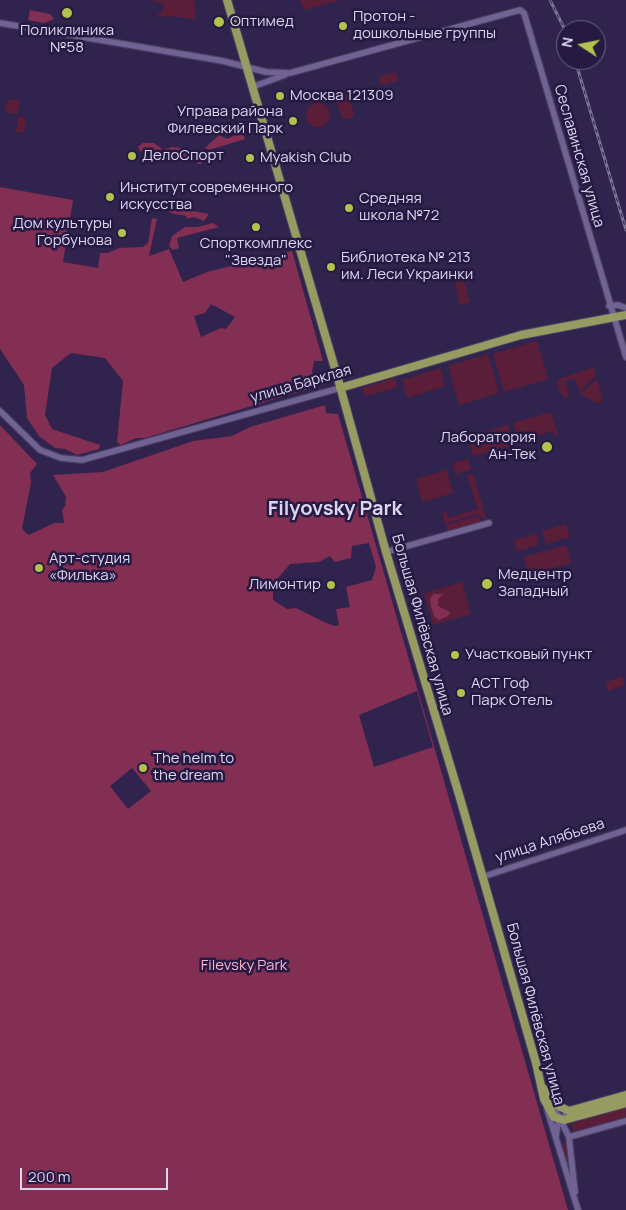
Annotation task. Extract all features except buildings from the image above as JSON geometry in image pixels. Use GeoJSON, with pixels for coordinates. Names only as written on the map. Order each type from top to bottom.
{"type":"FeatureCollection","features":[{"type":"Feature","properties":{"kind":"main road","name":"Большая Филёвская улица"},"geometry":{"type":"LineString","coordinates":[[226,0],[482,877],[544,1100]]}},
{"type":"Feature","properties":{"kind":"main road","name":"улица Барклая"},"geometry":{"type":"LineString","coordinates":[[340,388],[521,335],[626,315]]}},
{"type":"Feature","properties":{"kind":"main road"},"geometry":{"type":"LineString","coordinates":[[541,1084],[552,1102],[569,1111],[626,1095]]}},
{"type":"Feature","properties":{"kind":"main road"},"geometry":{"type":"LineString","coordinates":[[544,1100],[554,1117],[559,1120],[574,1119],[626,1103]]}},
{"type":"Feature","properties":{"kind":"street","name":"Сеславинская улица"},"geometry":{"type":"LineString","coordinates":[[290,72],[514,10],[520,10],[524,13],[609,306],[626,357]]}},
{"type":"Feature","properties":{"kind":"street"},"geometry":{"type":"LineString","coordinates":[[0,23],[246,66],[266,72],[290,72]]}},
{"type":"Feature","properties":{"kind":"street"},"geometry":{"type":"LineString","coordinates":[[252,87],[290,72]]}},
{"type":"Feature","properties":{"kind":"street"},"geometry":{"type":"LineString","coordinates":[[609,306],[618,305],[626,308]]}},
{"type":"Feature","properties":{"kind":"street","name":"улица Барклая"},"geometry":{"type":"LineString","coordinates":[[0,411],[40,450],[62,458],[82,460],[340,388]]}},
{"type":"Feature","properties":{"kind":"street"},"geometry":{"type":"LineString","coordinates":[[386,552],[489,523]]}},
{"type":"Feature","properties":{"kind":"street","name":"улица Алябьева"},"geometry":{"type":"LineString","coordinates":[[482,877],[626,830]]}},
{"type":"Feature","properties":{"kind":"street","name":"Большая Филёвская улица"},"geometry":{"type":"LineString","coordinates":[[544,1100],[578,1208]]}},
{"type":"Feature","properties":{"kind":"street","name":"Большая Филёвская улица"},"geometry":{"type":"LineString","coordinates":[[552,1102],[567,1134],[578,1208]]}},
{"type":"Feature","properties":{"kind":"street","name":"Большая Филёвская улица"},"geometry":{"type":"LineString","coordinates":[[556,1143],[556,1128],[559,1120],[569,1111]]}},
{"type":"Feature","properties":{"kind":"street"},"geometry":{"type":"LineString","coordinates":[[567,1134],[574,1119]]}},
{"type":"Feature","properties":{"kind":"street"},"geometry":{"type":"LineString","coordinates":[[567,1134],[626,1121]]}},
{"type":"Feature","properties":{"kind":"shaded area"},"geometry":{"type":"Polygon","coordinates":[[[151,0],[194,0],[196,19],[172,16],[158,17],[158,14],[162,12],[164,4],[151,0]]]}},
{"type":"Feature","properties":{"kind":"shaded area"},"geometry":{"type":"Polygon","coordinates":[[[300,0],[341,0],[304,10],[300,0]]]}},
{"type":"Feature","properties":{"kind":"shaded area"},"geometry":{"type":"Polygon","coordinates":[[[395,72],[398,76],[397,81],[382,85],[379,82],[379,76],[395,72]]]}},
{"type":"Feature","properties":{"kind":"shaded area"},"geometry":{"type":"Polygon","coordinates":[[[343,91],[348,93],[354,113],[352,118],[342,118],[336,98],[338,93],[343,91]]]}},
{"type":"Feature","properties":{"kind":"shaded area"},"geometry":{"type":"Polygon","coordinates":[[[8,99],[20,101],[17,114],[5,112],[8,99]]]}},
{"type":"Feature","properties":{"kind":"shaded area"},"geometry":{"type":"Polygon","coordinates":[[[318,103],[327,106],[330,115],[327,124],[318,127],[309,124],[306,115],[309,106],[318,103]]]}},
{"type":"Feature","properties":{"kind":"shaded area"},"geometry":{"type":"Polygon","coordinates":[[[18,116],[26,118],[24,133],[16,132],[18,116]]]}},
{"type":"Feature","properties":{"kind":"shaded area"},"geometry":{"type":"Polygon","coordinates":[[[464,281],[470,302],[460,305],[455,283],[464,281]]]}},
{"type":"Feature","properties":{"kind":"shaded area"},"geometry":{"type":"Polygon","coordinates":[[[537,341],[548,379],[504,392],[493,354],[537,341]]]}},
{"type":"Feature","properties":{"kind":"shaded area"},"geometry":{"type":"Polygon","coordinates":[[[488,354],[499,393],[459,405],[448,366],[488,354]]]}},
{"type":"Feature","properties":{"kind":"shaded area"},"geometry":{"type":"Polygon","coordinates":[[[594,367],[596,376],[579,392],[575,379],[565,381],[569,396],[565,398],[559,391],[557,380],[594,367]]]}},
{"type":"Feature","properties":{"kind":"shaded area"},"geometry":{"type":"Polygon","coordinates":[[[440,368],[445,386],[407,398],[402,380],[440,368]]]}},
{"type":"Feature","properties":{"kind":"shaded area"},"geometry":{"type":"Polygon","coordinates":[[[395,378],[398,387],[365,397],[362,388],[395,378]]]}},
{"type":"Feature","properties":{"kind":"shaded area"},"geometry":{"type":"Polygon","coordinates":[[[597,379],[603,401],[597,403],[580,394],[597,379]]]}},
{"type":"Feature","properties":{"kind":"shaded area"},"geometry":{"type":"Polygon","coordinates":[[[551,412],[558,435],[554,436],[553,431],[526,439],[527,443],[520,446],[513,423],[551,412]]]}},
{"type":"Feature","properties":{"kind":"shaded area"},"geometry":{"type":"Polygon","coordinates":[[[508,425],[513,445],[473,456],[468,437],[508,425]]]}},
{"type":"Feature","properties":{"kind":"shaded area"},"geometry":{"type":"Polygon","coordinates":[[[468,459],[471,470],[456,474],[453,463],[468,459]]]}},
{"type":"Feature","properties":{"kind":"shaded area"},"geometry":{"type":"Polygon","coordinates":[[[447,470],[453,493],[422,502],[416,479],[447,470]]]}},
{"type":"Feature","properties":{"kind":"shaded area"},"geometry":{"type":"Polygon","coordinates":[[[473,474],[487,521],[476,514],[445,524],[442,513],[446,512],[448,518],[478,509],[467,475],[473,474]]]}},
{"type":"Feature","properties":{"kind":"shaded area"},"geometry":{"type":"Polygon","coordinates":[[[476,516],[484,522],[449,534],[446,525],[476,516]]]}},
{"type":"Feature","properties":{"kind":"shaded area"},"geometry":{"type":"Polygon","coordinates":[[[566,524],[570,537],[546,544],[542,531],[566,524]]]}},
{"type":"Feature","properties":{"kind":"shaded area"},"geometry":{"type":"Polygon","coordinates":[[[536,534],[539,545],[517,551],[514,540],[536,534]]]}},
{"type":"Feature","properties":{"kind":"shaded area"},"geometry":{"type":"Polygon","coordinates":[[[566,545],[571,563],[529,575],[524,557],[566,545]]]}},
{"type":"Feature","properties":{"kind":"shaded area"},"geometry":{"type":"Polygon","coordinates":[[[462,582],[471,614],[433,625],[424,593],[462,582]]]}},
{"type":"Feature","properties":{"kind":"shaded area"},"geometry":{"type":"Polygon","coordinates":[[[622,676],[625,685],[608,691],[605,683],[622,676]]]}},
{"type":"Feature","properties":{"kind":"shaded area"},"geometry":{"type":"Polygon","coordinates":[[[626,1107],[626,1117],[575,1131],[570,1124],[626,1107]]]}},
{"type":"Feature","properties":{"kind":"shaded area"},"geometry":{"type":"Polygon","coordinates":[[[566,1142],[568,1148],[572,1184],[561,1145],[566,1142]]]}},
{"type":"Feature","properties":{"kind":"green space"},"geometry":{"type":"Polygon","coordinates":[[[30,10],[50,14],[54,19],[44,23],[28,20],[30,10]]]}},
{"type":"Feature","properties":{"kind":"green space"},"geometry":{"type":"Polygon","coordinates":[[[237,126],[241,126],[245,139],[209,150],[205,148],[219,135],[227,139],[233,136],[237,126]]]}},
{"type":"Feature","properties":{"kind":"green space"},"geometry":{"type":"Polygon","coordinates":[[[143,143],[154,143],[162,149],[158,154],[140,151],[138,147],[143,143]]]}},
{"type":"Feature","properties":{"kind":"green space"},"geometry":{"type":"Polygon","coordinates":[[[173,147],[200,151],[205,159],[201,164],[197,164],[197,161],[166,155],[165,149],[173,147]]]}},
{"type":"Feature","properties":{"kind":"green space"},"geometry":{"type":"Polygon","coordinates":[[[209,183],[215,186],[217,190],[215,194],[195,189],[198,185],[209,183]]]}},
{"type":"Feature","properties":{"kind":"green space"},"geometry":{"type":"Polygon","coordinates":[[[0,187],[73,200],[63,262],[98,268],[100,253],[108,253],[119,248],[143,247],[148,243],[152,218],[157,219],[149,256],[169,249],[183,282],[207,272],[292,251],[323,361],[314,361],[312,372],[314,376],[326,378],[325,384],[145,438],[136,438],[121,445],[117,442],[123,381],[105,358],[71,353],[52,368],[45,415],[52,429],[100,445],[99,449],[77,455],[65,449],[55,448],[39,436],[27,418],[24,385],[0,349],[0,187]],[[211,304],[205,313],[194,316],[201,337],[221,328],[226,329],[235,317],[211,304]]]}},
{"type":"Feature","properties":{"kind":"green space"},"geometry":{"type":"Polygon","coordinates":[[[172,207],[209,214],[204,221],[194,217],[186,219],[187,216],[170,213],[169,210],[172,207]]]}},
{"type":"Feature","properties":{"kind":"green space"},"geometry":{"type":"Polygon","coordinates":[[[213,223],[219,227],[177,238],[179,248],[173,250],[169,246],[172,236],[185,227],[197,227],[213,223]]]}},
{"type":"Feature","properties":{"kind":"green space","name":"Filevsky Park"},"geometry":{"type":"Polygon","coordinates":[[[322,406],[325,406],[326,413],[338,414],[568,1210],[0,1210],[0,425],[37,464],[30,473],[31,483],[22,528],[29,535],[54,523],[64,523],[62,510],[65,506],[66,497],[53,475],[103,472],[193,441],[232,436],[250,427],[322,406]],[[369,543],[352,546],[351,558],[335,562],[330,556],[319,562],[290,564],[278,578],[273,591],[273,600],[287,609],[296,608],[334,626],[339,625],[336,609],[350,607],[346,587],[372,580],[376,567],[369,543]],[[417,691],[359,715],[374,767],[433,747],[417,691]],[[132,768],[110,786],[128,809],[151,791],[132,768]]]}},
{"type":"Feature","properties":{"kind":"green space"},"geometry":{"type":"Polygon","coordinates":[[[434,594],[443,594],[438,599],[438,606],[450,612],[448,616],[439,620],[434,616],[431,606],[430,598],[434,594]]]}},
{"type":"Feature","properties":{"kind":"railway"},"geometry":{"type":"LineString","coordinates":[[550,0],[560,20]]}},
{"type":"Feature","properties":{"kind":"railway"},"geometry":{"type":"LineString","coordinates":[[578,70],[626,230]]}},
{"type":"Feature","properties":{"kind":"place","name":"Поликлиника №58"},"geometry":{"type":"Point","coordinates":[67,13]}},
{"type":"Feature","properties":{"kind":"place","name":"Оптимед"},"geometry":{"type":"Point","coordinates":[219,22]}},
{"type":"Feature","properties":{"kind":"place","name":"Протон - дошкольные группы"},"geometry":{"type":"Point","coordinates":[343,26]}},
{"type":"Feature","properties":{"kind":"place","name":"Москва 121309"},"geometry":{"type":"Point","coordinates":[280,96]}},
{"type":"Feature","properties":{"kind":"place","name":"Управа района Филевский Парк"},"geometry":{"type":"Point","coordinates":[293,121]}},
{"type":"Feature","properties":{"kind":"place","name":"ДелоСпорт"},"geometry":{"type":"Point","coordinates":[132,156]}},
{"type":"Feature","properties":{"kind":"place","name":"Myakish Club"},"geometry":{"type":"Point","coordinates":[250,158]}},
{"type":"Feature","properties":{"kind":"place","name":"Институт современного искусства"},"geometry":{"type":"Point","coordinates":[110,197]}},
{"type":"Feature","properties":{"kind":"place","name":"Средняя школа №72"},"geometry":{"type":"Point","coordinates":[349,208]}},
{"type":"Feature","properties":{"kind":"place","name":"Спорткомплекс \"Звезда\""},"geometry":{"type":"Point","coordinates":[256,227]}},
{"type":"Feature","properties":{"kind":"place","name":"Дом культуры Горбунова"},"geometry":{"type":"Point","coordinates":[122,233]}},
{"type":"Feature","properties":{"kind":"place","name":"Библиотека № 213 им. Леси Украинки"},"geometry":{"type":"Point","coordinates":[331,267]}},
{"type":"Feature","properties":{"kind":"place","name":"Лаборатория Ан-Тек"},"geometry":{"type":"Point","coordinates":[547,447]}},
{"type":"Feature","properties":{"kind":"place","name":"Арт-студия «Филька»"},"geometry":{"type":"Point","coordinates":[39,568]}},
{"type":"Feature","properties":{"kind":"place","name":"Медцентр Западный"},"geometry":{"type":"Point","coordinates":[487,584]}},
{"type":"Feature","properties":{"kind":"place","name":"Лимонтир"},"geometry":{"type":"Point","coordinates":[331,585]}},
{"type":"Feature","properties":{"kind":"place","name":"Участковый пункт"},"geometry":{"type":"Point","coordinates":[455,655]}},
{"type":"Feature","properties":{"kind":"place","name":"АСТ Гоф Парк Отель"},"geometry":{"type":"Point","coordinates":[461,693]}},
{"type":"Feature","properties":{"kind":"place","name":"The helm to the dream"},"geometry":{"type":"Point","coordinates":[143,768]}},
{"type":"Feature","properties":{"kind":"district","name":"Filyovsky Park"},"geometry":{"type":"Point","coordinates":[335,509]}}]}
